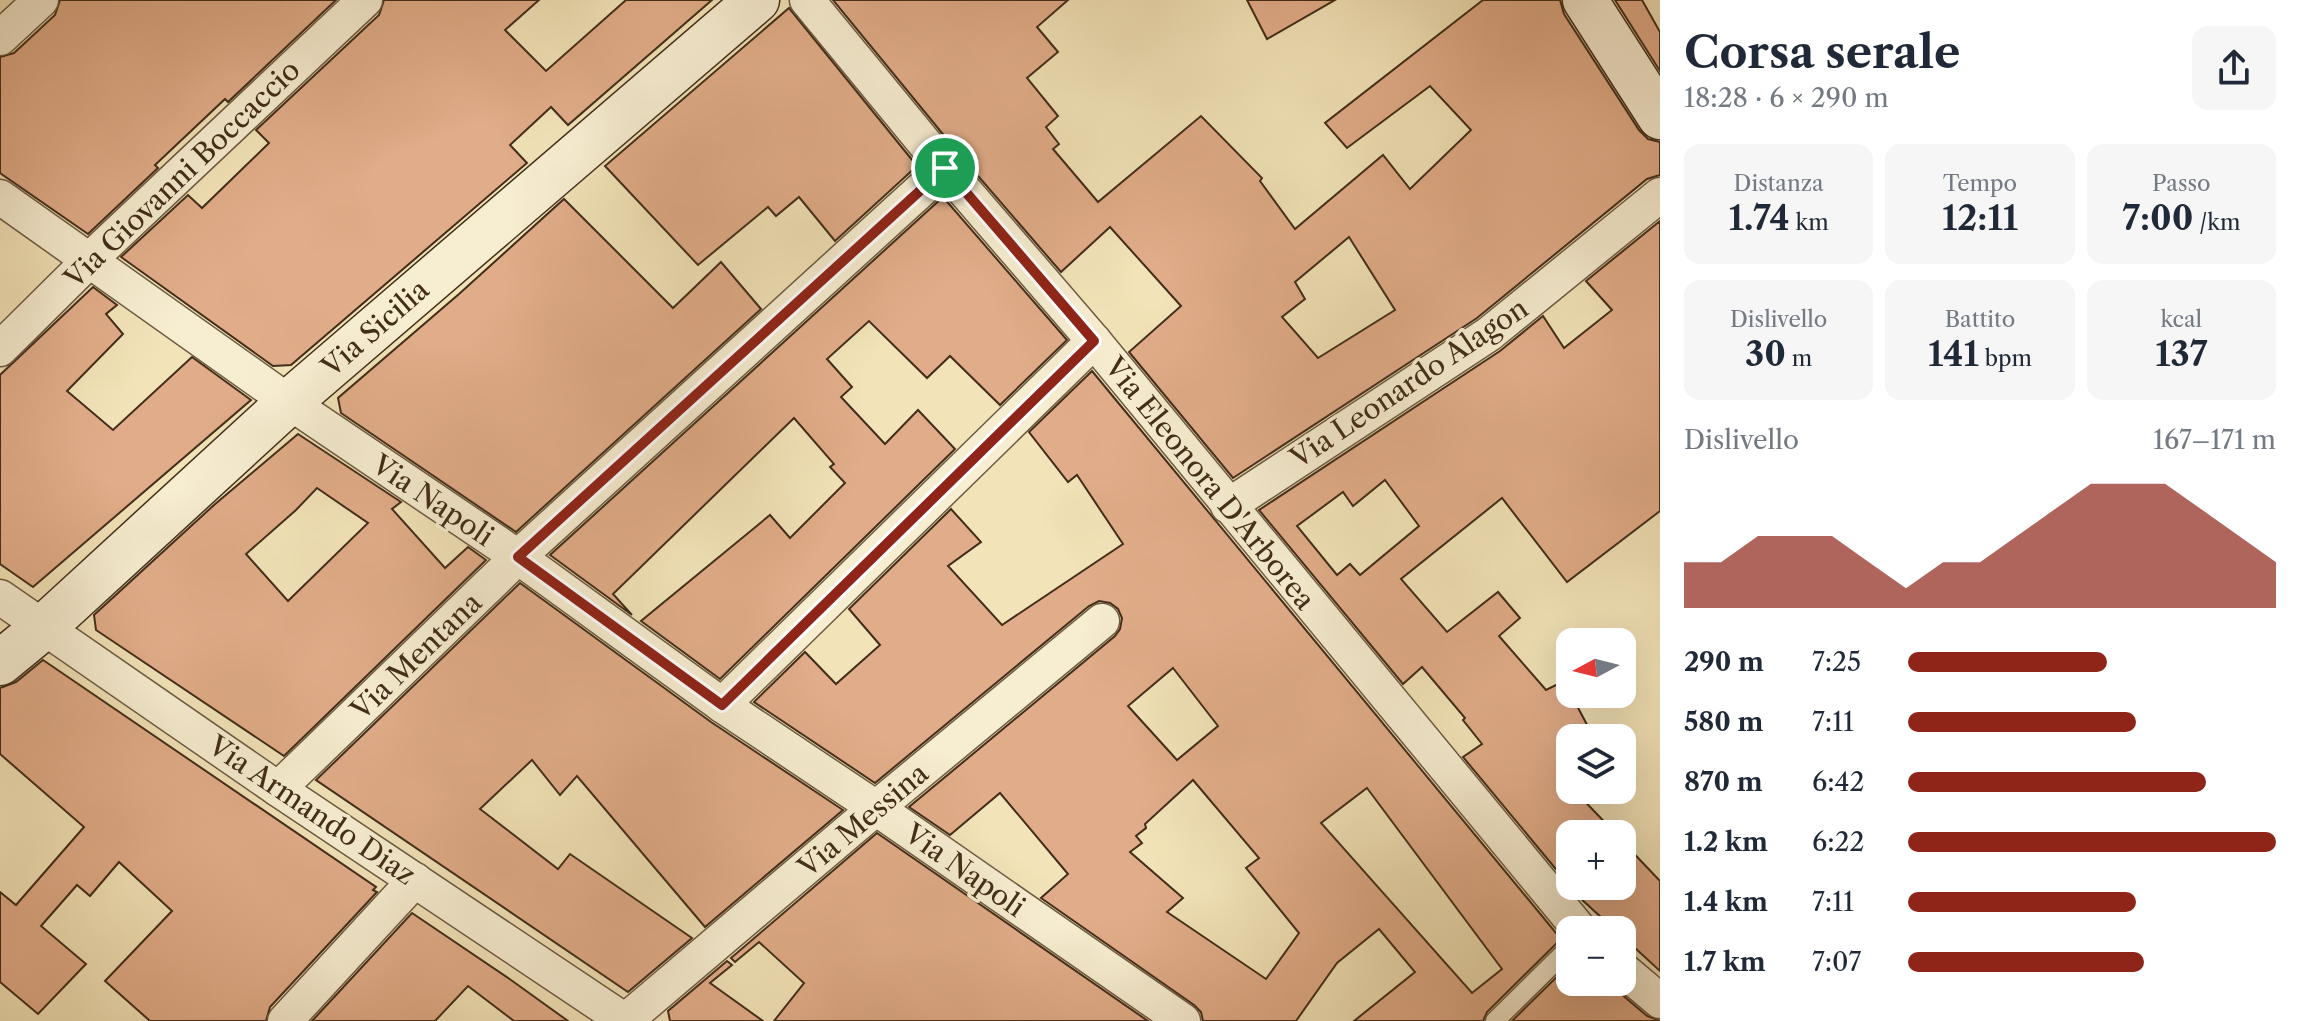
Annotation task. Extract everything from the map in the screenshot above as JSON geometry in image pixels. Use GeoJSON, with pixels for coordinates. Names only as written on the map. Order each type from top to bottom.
{"type":"FeatureCollection","features":[{"type":"Feature","properties":{"kind":"street"},"geometry":{"type":"LineString","coordinates":[[0,38],[41,0]]}},
{"type":"Feature","properties":{"kind":"street","name":"Via Giovanni Boccaccio"},"geometry":{"type":"LineString","coordinates":[[0,349],[88,261],[365,0]]}},
{"type":"Feature","properties":{"kind":"street","name":"Via Sicilia"},"geometry":{"type":"LineString","coordinates":[[0,663],[45,626],[289,402],[757,0]]}},
{"type":"Feature","properties":{"kind":"street","name":"Via Eleonora D'Arborea"},"geometry":{"type":"LineString","coordinates":[[807,0],[945,168],[1094,341],[1568,916]]}},
{"type":"Feature","properties":{"kind":"street"},"geometry":{"type":"LineString","coordinates":[[1585,0],[1660,117]]}},
{"type":"Feature","properties":{"kind":"street","name":"Via Mentana"},"geometry":{"type":"LineString","coordinates":[[278,789],[518,557],[945,168]]}},
{"type":"Feature","properties":{"kind":"street","name":"Via Leonardo Alagon"},"geometry":{"type":"LineString","coordinates":[[1228,506],[1489,334],[1660,195]]}},
{"type":"Feature","properties":{"kind":"street","name":"Via Napoli"},"geometry":{"type":"LineString","coordinates":[[0,197],[289,402],[518,557],[722,705],[1183,1021]]}},
{"type":"Feature","properties":{"kind":"street"},"geometry":{"type":"LineString","coordinates":[[722,705],[1094,341]]}},
{"type":"Feature","properties":{"kind":"street","name":"Via Armando Diaz"},"geometry":{"type":"LineString","coordinates":[[0,597],[278,789],[625,1021]]}},
{"type":"Feature","properties":{"kind":"street","name":"Via Messina"},"geometry":{"type":"LineString","coordinates":[[625,1021],[1102,621]]}},
{"type":"Feature","properties":{"kind":"street"},"geometry":{"type":"LineString","coordinates":[[285,1021],[415,880]]}},
{"type":"Feature","properties":{"kind":"street"},"geometry":{"type":"LineString","coordinates":[[1636,981],[1660,1001]]}},
{"type":"Feature","properties":{"kind":"lane"},"geometry":{"type":"LineString","coordinates":[[1495,1021],[1556,961]]}},
{"type":"Feature","properties":{"kind":"building"},"geometry":{"type":"Polygon","coordinates":[[[60,0],[336,0],[228,102],[225,99],[155,165],[158,168],[88,234],[0,173],[0,57],[14,53],[55,15],[60,0]]]}},
{"type":"Feature","properties":{"kind":"building"},"geometry":{"type":"Polygon","coordinates":[[[384,0],[539,0],[505,30],[546,71],[626,0],[712,0],[568,125],[551,107],[510,145],[527,163],[291,365],[273,366],[121,257],[188,195],[202,208],[269,143],[256,130],[379,15],[384,0]]]}},
{"type":"Feature","properties":{"kind":"building"},"geometry":{"type":"Polygon","coordinates":[[[833,0],[1068,0],[1037,27],[1058,52],[1027,78],[1058,116],[1046,127],[1059,144],[1053,149],[1098,202],[1201,116],[1262,178],[1260,181],[1295,229],[1383,155],[1410,189],[1471,130],[1430,86],[1347,148],[1325,123],[1483,0],[1560,0],[1564,14],[1639,130],[1648,139],[1660,142],[1660,175],[1647,179],[1477,318],[1233,478],[1129,352],[1181,306],[1110,227],[1061,272],[833,0]],[[1349,237],[1295,282],[1305,299],[1282,317],[1318,358],[1395,310],[1349,237]]]}},
{"type":"Feature","properties":{"kind":"building"},"geometry":{"type":"Polygon","coordinates":[[[1247,0],[1335,0],[1267,39],[1247,0]]]}},
{"type":"Feature","properties":{"kind":"building"},"geometry":{"type":"Polygon","coordinates":[[[1615,0],[1642,0],[1660,32],[1660,71],[1615,0]]]}},
{"type":"Feature","properties":{"kind":"building"},"geometry":{"type":"Polygon","coordinates":[[[789,8],[917,166],[835,241],[799,197],[776,216],[768,207],[698,265],[605,166],[789,8]]]}},
{"type":"Feature","properties":{"kind":"building"},"geometry":{"type":"Polygon","coordinates":[[[943,197],[1067,340],[1000,405],[950,356],[927,378],[869,321],[827,359],[852,387],[841,397],[885,444],[918,410],[955,449],[720,679],[641,621],[770,515],[790,538],[845,483],[830,467],[834,464],[794,418],[613,594],[632,615],[550,555],[943,197]]]}},
{"type":"Feature","properties":{"kind":"building"},"geometry":{"type":"Polygon","coordinates":[[[564,199],[673,308],[721,262],[761,309],[516,532],[341,413],[338,398],[564,199]]]}},
{"type":"Feature","properties":{"kind":"building"},"geometry":{"type":"Polygon","coordinates":[[[1660,221],[1660,511],[1567,582],[1502,498],[1401,579],[1447,632],[1498,592],[1520,618],[1499,636],[1546,690],[1556,685],[1556,708],[1578,708],[1587,724],[1556,724],[1556,804],[1587,804],[1603,820],[1556,820],[1556,869],[1463,757],[1482,744],[1463,720],[1465,718],[1422,667],[1403,684],[1259,510],[1500,351],[1543,316],[1564,348],[1612,310],[1586,281],[1660,221]],[[1385,480],[1353,506],[1343,492],[1297,526],[1337,575],[1350,564],[1360,575],[1419,526],[1385,480]]]}},
{"type":"Feature","properties":{"kind":"building"},"geometry":{"type":"Polygon","coordinates":[[[93,287],[117,305],[106,314],[123,334],[67,391],[113,430],[192,357],[251,400],[33,587],[0,564],[0,375],[93,287]]]}},
{"type":"Feature","properties":{"kind":"building"},"geometry":{"type":"Polygon","coordinates":[[[1092,371],[1556,933],[1556,944],[1487,1012],[1483,1021],[1354,1021],[1415,972],[1379,929],[1337,963],[1296,1021],[1203,1021],[1201,1012],[1194,1005],[1041,898],[1068,874],[1000,793],[950,835],[909,807],[1115,636],[1122,618],[1118,609],[1110,603],[1099,601],[1089,606],[875,783],[754,702],[805,652],[836,684],[880,645],[849,609],[951,509],[981,542],[948,566],[1002,625],[1123,544],[1077,475],[1068,482],[1029,432],[1092,371]],[[1173,668],[1128,706],[1177,760],[1218,726],[1173,668]],[[1193,780],[1145,824],[1146,828],[1136,836],[1142,843],[1130,852],[1183,898],[1167,912],[1266,979],[1299,933],[1246,868],[1259,858],[1193,780]],[[1367,788],[1321,823],[1472,993],[1502,969],[1367,788]]]}},
{"type":"Feature","properties":{"kind":"building"},"geometry":{"type":"Polygon","coordinates":[[[298,434],[401,502],[392,509],[445,568],[468,547],[486,560],[284,756],[96,630],[94,615],[214,505],[298,434]],[[317,488],[246,554],[288,601],[368,523],[317,488]]]}},
{"type":"Feature","properties":{"kind":"building"},"geometry":{"type":"Polygon","coordinates":[[[520,583],[711,722],[843,810],[705,927],[577,776],[560,795],[532,760],[480,809],[558,869],[570,854],[692,938],[628,992],[316,780],[520,583]]]}},
{"type":"Feature","properties":{"kind":"building"},"geometry":{"type":"Polygon","coordinates":[[[43,660],[376,887],[373,890],[377,892],[270,1007],[266,1021],[150,1021],[105,981],[172,911],[119,862],[90,896],[77,885],[41,926],[86,964],[38,1014],[0,982],[0,892],[16,905],[84,827],[0,754],[0,688],[16,682],[43,660]]]}},
{"type":"Feature","properties":{"kind":"building"},"geometry":{"type":"Polygon","coordinates":[[[877,833],[1148,1021],[774,1021],[804,983],[759,942],[735,962],[731,958],[877,833]]]}},
{"type":"Feature","properties":{"kind":"building"},"geometry":{"type":"Polygon","coordinates":[[[1636,856],[1660,881],[1660,971],[1636,949],[1636,916],[1600,916],[1582,900],[1636,900],[1636,856]]]}},
{"type":"Feature","properties":{"kind":"building"},"geometry":{"type":"Polygon","coordinates":[[[412,913],[568,1021],[514,1021],[468,986],[435,1021],[312,1021],[412,913]]]}},
{"type":"Feature","properties":{"kind":"building"},"geometry":{"type":"Polygon","coordinates":[[[727,961],[732,965],[710,983],[763,1021],[670,1021],[668,1011],[727,961]]]}},
{"type":"Feature","properties":{"kind":"building"},"geometry":{"type":"Polygon","coordinates":[[[1556,978],[1556,996],[1623,996],[1647,1016],[1660,1021],[1512,1021],[1556,978]]]}},
{"type":"Feature","properties":{"kind":"route"},"geometry":{"type":"LineString","coordinates":[[945,168],[1094,341],[722,705],[518,557],[945,168]]}}]}
